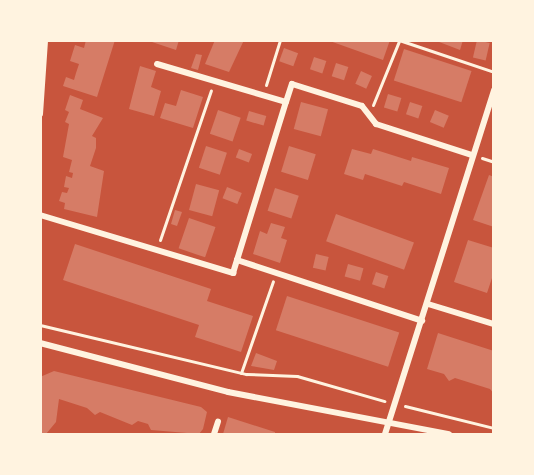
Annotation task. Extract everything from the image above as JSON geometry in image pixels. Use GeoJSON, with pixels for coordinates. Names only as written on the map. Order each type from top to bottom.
{"type":"FeatureCollection","features":[{"type":"Feature","properties":{"kind":"street"},"geometry":{"type":"LineString","coordinates":[[40,114],[45,40]]}},
{"type":"Feature","properties":{"kind":"street"},"geometry":{"type":"LineString","coordinates":[[158,64],[286,102]]}},
{"type":"Feature","properties":{"kind":"street"},"geometry":{"type":"LineString","coordinates":[[40,215],[233,273],[292,84],[362,106],[376,124],[472,155]]}},
{"type":"Feature","properties":{"kind":"street"},"geometry":{"type":"LineString","coordinates":[[386,435],[494,90]]}},
{"type":"Feature","properties":{"kind":"street"},"geometry":{"type":"LineString","coordinates":[[237,260],[422,321]]}},
{"type":"Feature","properties":{"kind":"street"},"geometry":{"type":"LineString","coordinates":[[428,304],[494,324]]}},
{"type":"Feature","properties":{"kind":"street"},"geometry":{"type":"LineString","coordinates":[[40,343],[228,392],[449,435]]}},
{"type":"Feature","properties":{"kind":"street"},"geometry":{"type":"LineString","coordinates":[[214,435],[218,422]]}},
{"type":"Feature","properties":{"kind":"path"},"geometry":{"type":"LineString","coordinates":[[263,95],[280,40]]}},
{"type":"Feature","properties":{"kind":"path"},"geometry":{"type":"LineString","coordinates":[[362,106],[376,104],[399,41],[494,72]]}},
{"type":"Feature","properties":{"kind":"path"},"geometry":{"type":"LineString","coordinates":[[157,250],[214,81]]}},
{"type":"Feature","properties":{"kind":"path"},"geometry":{"type":"LineString","coordinates":[[241,373],[275,273]]}},
{"type":"Feature","properties":{"kind":"path"},"geometry":{"type":"LineString","coordinates":[[40,325],[241,373],[297,375],[334,390],[494,428]]}},
{"type":"Feature","properties":{"kind":"building"},"geometry":{"type":"Polygon","coordinates":[[[86,40],[115,40],[97,97],[63,86],[66,77],[74,80],[79,64],[70,61],[75,45],[84,48],[86,40]]]}},
{"type":"Feature","properties":{"kind":"building"},"geometry":{"type":"Polygon","coordinates":[[[146,40],[179,40],[176,50],[146,40]]]}},
{"type":"Feature","properties":{"kind":"building"},"geometry":{"type":"Polygon","coordinates":[[[215,40],[244,40],[229,72],[205,64],[215,40]]]}},
{"type":"Feature","properties":{"kind":"building"},"geometry":{"type":"Polygon","coordinates":[[[327,40],[390,40],[383,60],[327,40]]]}},
{"type":"Feature","properties":{"kind":"building"},"geometry":{"type":"Polygon","coordinates":[[[434,40],[463,40],[460,50],[434,40]]]}},
{"type":"Feature","properties":{"kind":"building"},"geometry":{"type":"Polygon","coordinates":[[[477,40],[490,43],[486,60],[473,58],[477,40]]]}},
{"type":"Feature","properties":{"kind":"building"},"geometry":{"type":"Polygon","coordinates":[[[284,48],[298,53],[293,66],[279,61],[284,48]]]}},
{"type":"Feature","properties":{"kind":"building"},"geometry":{"type":"Polygon","coordinates":[[[404,49],[472,71],[461,102],[394,80],[404,49]]]}},
{"type":"Feature","properties":{"kind":"building"},"geometry":{"type":"Polygon","coordinates":[[[196,54],[202,55],[198,70],[191,68],[196,54]]]}},
{"type":"Feature","properties":{"kind":"building"},"geometry":{"type":"Polygon","coordinates":[[[314,57],[326,61],[322,73],[310,69],[314,57]]]}},
{"type":"Feature","properties":{"kind":"building"},"geometry":{"type":"Polygon","coordinates":[[[336,63],[348,67],[344,80],[332,76],[336,63]]]}},
{"type":"Feature","properties":{"kind":"building"},"geometry":{"type":"Polygon","coordinates":[[[140,66],[156,71],[151,87],[161,91],[154,116],[129,109],[140,66]]]}},
{"type":"Feature","properties":{"kind":"building"},"geometry":{"type":"Polygon","coordinates":[[[361,71],[372,76],[366,89],[355,84],[361,71]]]}},
{"type":"Feature","properties":{"kind":"building"},"geometry":{"type":"Polygon","coordinates":[[[181,90],[203,97],[193,128],[160,118],[165,103],[176,106],[181,90]]]}},
{"type":"Feature","properties":{"kind":"building"},"geometry":{"type":"Polygon","coordinates":[[[388,94],[401,98],[397,111],[384,107],[388,94]]]}},
{"type":"Feature","properties":{"kind":"building"},"geometry":{"type":"Polygon","coordinates":[[[70,95],[83,100],[80,109],[103,118],[92,136],[96,138],[96,148],[90,166],[104,171],[97,217],[64,209],[65,203],[59,201],[62,192],[67,193],[69,188],[64,187],[66,176],[72,178],[73,173],[69,172],[72,160],[63,157],[69,124],[65,122],[69,112],[65,110],[70,95]]]}},
{"type":"Feature","properties":{"kind":"building"},"geometry":{"type":"Polygon","coordinates":[[[301,102],[328,109],[321,136],[294,129],[301,102]]]}},
{"type":"Feature","properties":{"kind":"building"},"geometry":{"type":"Polygon","coordinates":[[[410,102],[422,106],[418,118],[406,114],[410,102]]]}},
{"type":"Feature","properties":{"kind":"building"},"geometry":{"type":"Polygon","coordinates":[[[218,110],[241,118],[233,141],[210,134],[218,110]]]}},
{"type":"Feature","properties":{"kind":"building"},"geometry":{"type":"Polygon","coordinates":[[[435,110],[449,116],[444,128],[430,122],[435,110]]]}},
{"type":"Feature","properties":{"kind":"building"},"geometry":{"type":"Polygon","coordinates":[[[249,111],[266,116],[264,126],[246,121],[249,111]]]}},
{"type":"Feature","properties":{"kind":"building"},"geometry":{"type":"Polygon","coordinates":[[[206,146],[227,153],[220,175],[199,168],[206,146]]]}},
{"type":"Feature","properties":{"kind":"building"},"geometry":{"type":"Polygon","coordinates":[[[289,146],[316,154],[308,180],[281,172],[289,146]]]}},
{"type":"Feature","properties":{"kind":"building"},"geometry":{"type":"Polygon","coordinates":[[[239,149],[252,154],[249,162],[236,157],[239,149]]]}},
{"type":"Feature","properties":{"kind":"building"},"geometry":{"type":"Polygon","coordinates":[[[352,149],[371,154],[373,149],[411,161],[412,157],[449,168],[441,194],[404,182],[402,186],[365,174],[363,180],[344,174],[352,149]]]}},
{"type":"Feature","properties":{"kind":"building"},"geometry":{"type":"Polygon","coordinates":[[[489,175],[494,177],[494,227],[473,220],[489,175]]]}},
{"type":"Feature","properties":{"kind":"building"},"geometry":{"type":"Polygon","coordinates":[[[196,184],[219,190],[212,216],[189,210],[196,184]]]}},
{"type":"Feature","properties":{"kind":"building"},"geometry":{"type":"Polygon","coordinates":[[[227,187],[242,193],[237,204],[223,198],[227,187]]]}},
{"type":"Feature","properties":{"kind":"building"},"geometry":{"type":"Polygon","coordinates":[[[275,188],[299,196],[291,219],[268,211],[275,188]]]}},
{"type":"Feature","properties":{"kind":"building"},"geometry":{"type":"Polygon","coordinates":[[[175,210],[182,212],[177,226],[171,224],[175,210]]]}},
{"type":"Feature","properties":{"kind":"building"},"geometry":{"type":"Polygon","coordinates":[[[336,214],[414,242],[404,270],[326,241],[336,214]]]}},
{"type":"Feature","properties":{"kind":"building"},"geometry":{"type":"Polygon","coordinates":[[[189,218],[215,227],[205,257],[179,248],[189,218]]]}},
{"type":"Feature","properties":{"kind":"building"},"geometry":{"type":"Polygon","coordinates":[[[271,223],[285,227],[281,238],[287,240],[280,263],[253,254],[260,231],[267,234],[271,223]]]}},
{"type":"Feature","properties":{"kind":"building"},"geometry":{"type":"Polygon","coordinates":[[[468,240],[494,248],[494,272],[487,293],[454,282],[468,240]]]}},
{"type":"Feature","properties":{"kind":"building"},"geometry":{"type":"Polygon","coordinates":[[[75,244],[211,289],[207,301],[253,316],[241,352],[195,337],[199,325],[63,280],[75,244]]]}},
{"type":"Feature","properties":{"kind":"building"},"geometry":{"type":"Polygon","coordinates":[[[316,254],[329,257],[326,271],[313,268],[316,254]]]}},
{"type":"Feature","properties":{"kind":"building"},"geometry":{"type":"Polygon","coordinates":[[[348,264],[363,268],[360,281],[345,277],[348,264]]]}},
{"type":"Feature","properties":{"kind":"building"},"geometry":{"type":"Polygon","coordinates":[[[376,272],[388,276],[384,288],[372,284],[376,272]]]}},
{"type":"Feature","properties":{"kind":"building"},"geometry":{"type":"Polygon","coordinates":[[[287,296],[399,332],[388,367],[276,330],[287,296]]]}},
{"type":"Feature","properties":{"kind":"building"},"geometry":{"type":"Polygon","coordinates":[[[438,333],[494,351],[494,394],[490,389],[455,378],[449,381],[444,374],[427,369],[438,333]]]}},
{"type":"Feature","properties":{"kind":"building"},"geometry":{"type":"Polygon","coordinates":[[[256,353],[277,361],[274,370],[251,366],[256,353]]]}},
{"type":"Feature","properties":{"kind":"building"},"geometry":{"type":"Polygon","coordinates":[[[54,371],[201,407],[207,412],[203,429],[199,434],[151,430],[148,424],[138,421],[132,425],[100,412],[95,415],[87,408],[59,399],[56,422],[46,434],[40,434],[40,377],[54,371]]]}},
{"type":"Feature","properties":{"kind":"building"},"geometry":{"type":"Polygon","coordinates":[[[228,417],[275,432],[275,434],[223,434],[228,417]]]}}]}
